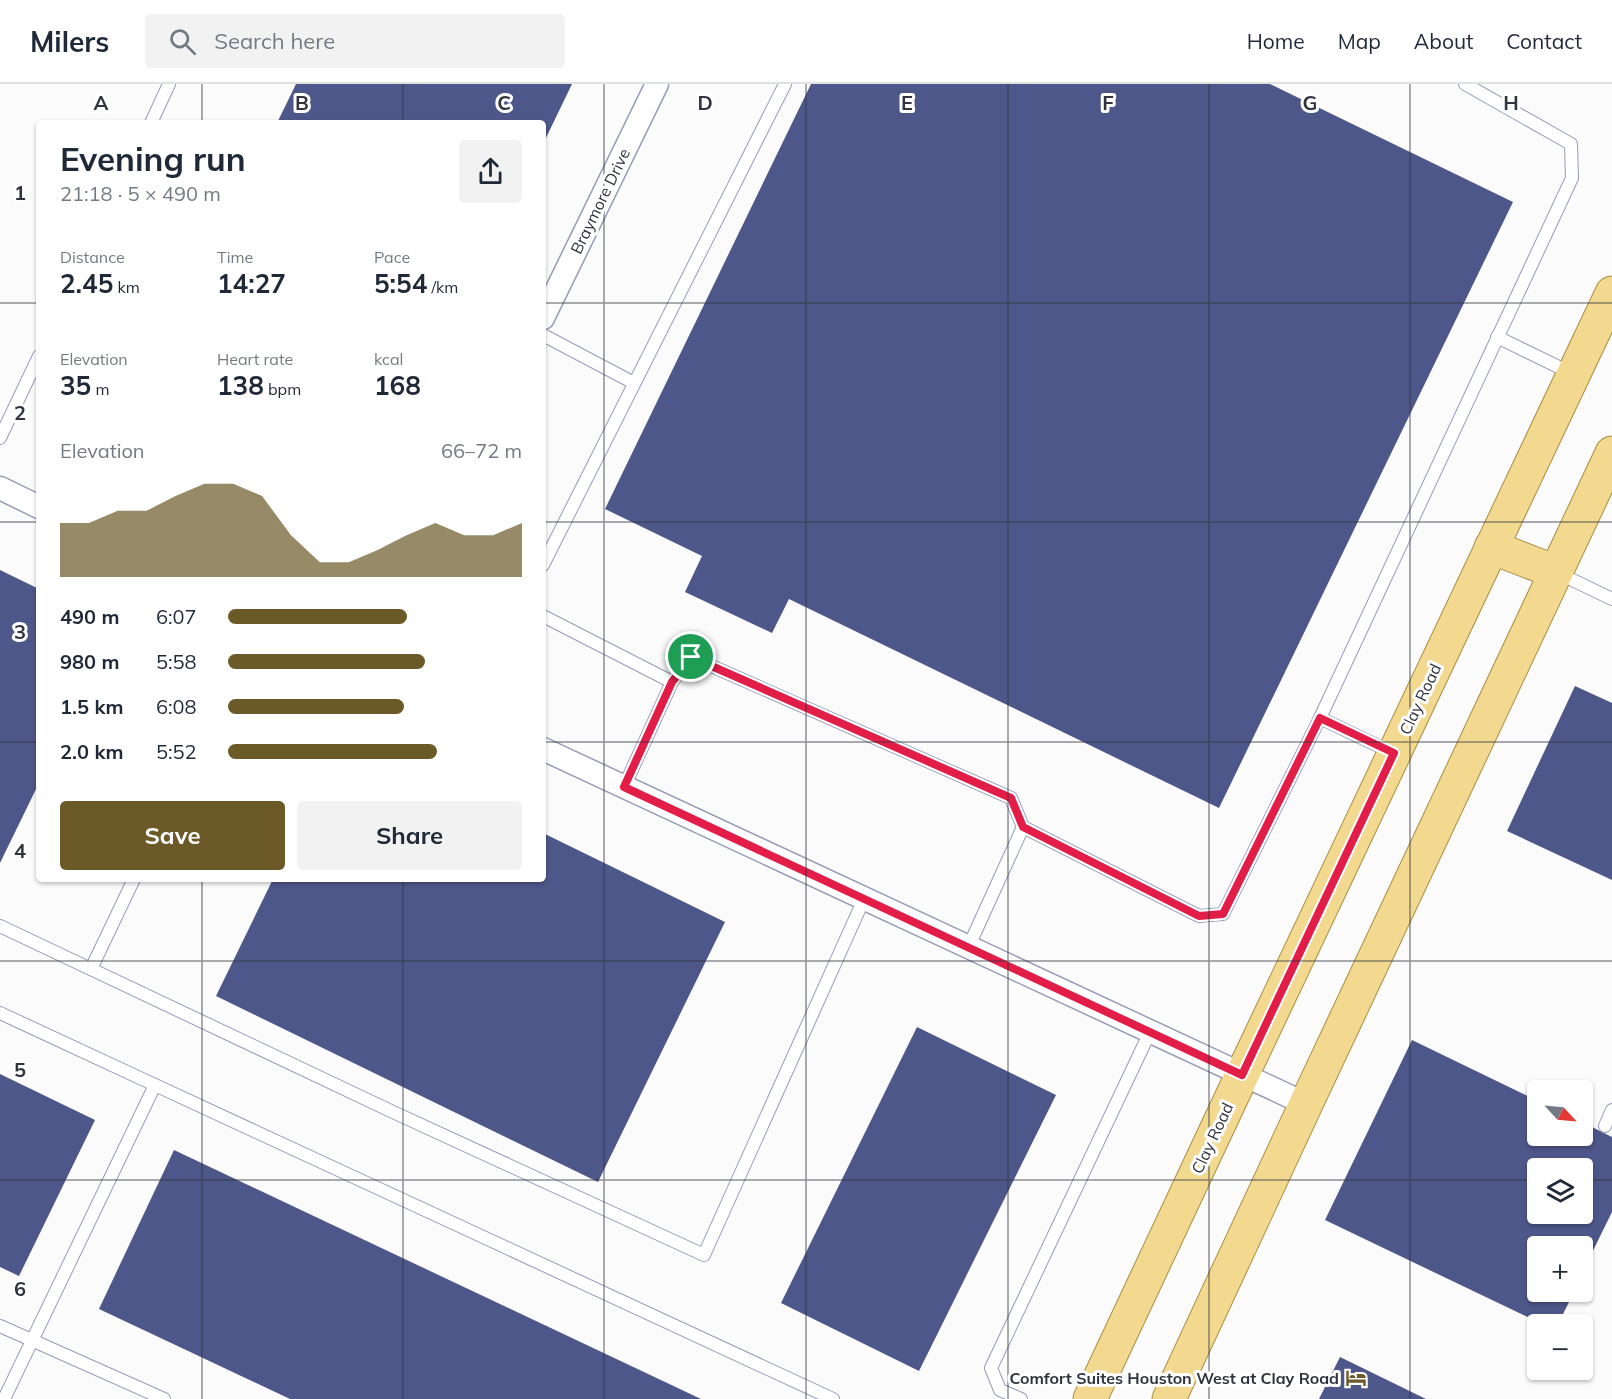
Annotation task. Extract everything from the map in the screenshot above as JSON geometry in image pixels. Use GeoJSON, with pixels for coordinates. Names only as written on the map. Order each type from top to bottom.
{"type":"FeatureCollection","features":[{"type":"Feature","properties":{"kind":"main road","name":"Clay Road"},"geometry":{"type":"LineString","coordinates":[[1090,1399],[1612,293]]}},
{"type":"Feature","properties":{"kind":"main road"},"geometry":{"type":"LineString","coordinates":[[1169,1399],[1612,453]]}},
{"type":"Feature","properties":{"kind":"main road"},"geometry":{"type":"LineString","coordinates":[[1491,548],[1556,572]]}},
{"type":"Feature","properties":{"kind":"street","name":"Braymore Drive"},"geometry":{"type":"LineString","coordinates":[[546,312],[657,84]]}},
{"type":"Feature","properties":{"kind":"street"},"geometry":{"type":"LineString","coordinates":[[0,488],[36,506]]}},
{"type":"Feature","properties":{"kind":"street"},"geometry":{"type":"LineString","coordinates":[[546,750],[1306,1104]]}},
{"type":"Feature","properties":{"kind":"lane"},"geometry":{"type":"LineString","coordinates":[[152,120],[170,84]]}},
{"type":"Feature","properties":{"kind":"lane"},"geometry":{"type":"LineString","coordinates":[[546,560],[785,84]]}},
{"type":"Feature","properties":{"kind":"lane"},"geometry":{"type":"LineString","coordinates":[[624,787],[672,682],[691,657],[1011,798],[1023,827],[1199,916],[1223,914],[1320,718],[1572,178],[1571,144],[1465,84]]}},
{"type":"Feature","properties":{"kind":"lane"},"geometry":{"type":"LineString","coordinates":[[546,337],[634,383]]}},
{"type":"Feature","properties":{"kind":"lane"},"geometry":{"type":"LineString","coordinates":[[1497,337],[1574,374]]}},
{"type":"Feature","properties":{"kind":"lane"},"geometry":{"type":"LineString","coordinates":[[0,438],[36,363]]}},
{"type":"Feature","properties":{"kind":"lane"},"geometry":{"type":"LineString","coordinates":[[1556,572],[1612,599]]}},
{"type":"Feature","properties":{"kind":"lane"},"geometry":{"type":"LineString","coordinates":[[546,618],[672,682]]}},
{"type":"Feature","properties":{"kind":"lane"},"geometry":{"type":"LineString","coordinates":[[1320,718],[1394,753]]}},
{"type":"Feature","properties":{"kind":"lane"},"geometry":{"type":"LineString","coordinates":[[968,948],[1023,827]]}},
{"type":"Feature","properties":{"kind":"lane"},"geometry":{"type":"LineString","coordinates":[[91,969],[133,882]]}},
{"type":"Feature","properties":{"kind":"lane"},"geometry":{"type":"LineString","coordinates":[[0,926],[393,1112],[704,1255],[864,899]]}},
{"type":"Feature","properties":{"kind":"lane"},"geometry":{"type":"LineString","coordinates":[[0,1013],[833,1399]]}},
{"type":"Feature","properties":{"kind":"lane"},"geometry":{"type":"LineString","coordinates":[[1021,1399],[1000,1390],[991,1368],[1150,1032]]}},
{"type":"Feature","properties":{"kind":"lane"},"geometry":{"type":"LineString","coordinates":[[4,1399],[155,1085]]}},
{"type":"Feature","properties":{"kind":"lane"},"geometry":{"type":"LineString","coordinates":[[1605,1126],[1612,1110]]}},
{"type":"Feature","properties":{"kind":"lane"},"geometry":{"type":"LineString","coordinates":[[0,1326],[164,1399]]}},
{"type":"Feature","properties":{"kind":"building"},"geometry":{"type":"Polygon","coordinates":[[[296,84],[572,84],[546,138],[546,120],[278,120],[296,84]]]}},
{"type":"Feature","properties":{"kind":"building"},"geometry":{"type":"Polygon","coordinates":[[[811,84],[1270,84],[1513,202],[1219,808],[789,599],[772,633],[685,592],[702,556],[605,509],[811,84]]]}},
{"type":"Feature","properties":{"kind":"building"},"geometry":{"type":"Polygon","coordinates":[[[0,570],[36,588],[36,789],[0,863],[0,570]]]}},
{"type":"Feature","properties":{"kind":"building"},"geometry":{"type":"Polygon","coordinates":[[[1575,686],[1612,703],[1612,880],[1507,831],[1575,686]]]}},
{"type":"Feature","properties":{"kind":"building"},"geometry":{"type":"Polygon","coordinates":[[[546,834],[725,922],[598,1182],[216,996],[272,882],[546,882],[546,834]]]}},
{"type":"Feature","properties":{"kind":"building"},"geometry":{"type":"Polygon","coordinates":[[[917,1027],[1056,1095],[919,1371],[781,1303],[917,1027]]]}},
{"type":"Feature","properties":{"kind":"building"},"geometry":{"type":"Polygon","coordinates":[[[1412,1040],[1527,1096],[1527,1146],[1593,1146],[1593,1128],[1612,1137],[1612,1212],[1593,1251],[1593,1236],[1527,1236],[1527,1302],[1569,1302],[1563,1314],[1527,1314],[1527,1317],[1325,1220],[1412,1040]]]}},
{"type":"Feature","properties":{"kind":"building"},"geometry":{"type":"Polygon","coordinates":[[[0,1074],[95,1120],[19,1276],[0,1267],[0,1074]]]}},
{"type":"Feature","properties":{"kind":"building"},"geometry":{"type":"Polygon","coordinates":[[[174,1150],[701,1399],[290,1399],[99,1309],[174,1150]]]}},
{"type":"Feature","properties":{"kind":"building","name":"Comfort Suites Houston West at Clay Road"},"geometry":{"type":"Polygon","coordinates":[[[1340,1357],[1426,1399],[1319,1399],[1340,1357]]]}},
{"type":"Feature","properties":{"kind":"place","name":"Comfort Suites Houston West at Clay Road"},"geometry":{"type":"Point","coordinates":[1356,1378]}},
{"type":"Feature","properties":{"kind":"route"},"geometry":{"type":"LineString","coordinates":[[691,657],[1011,798],[1023,827],[1199,916],[1223,914],[1320,718],[1394,753],[1242,1075],[624,787],[672,682],[691,657]]}}]}
